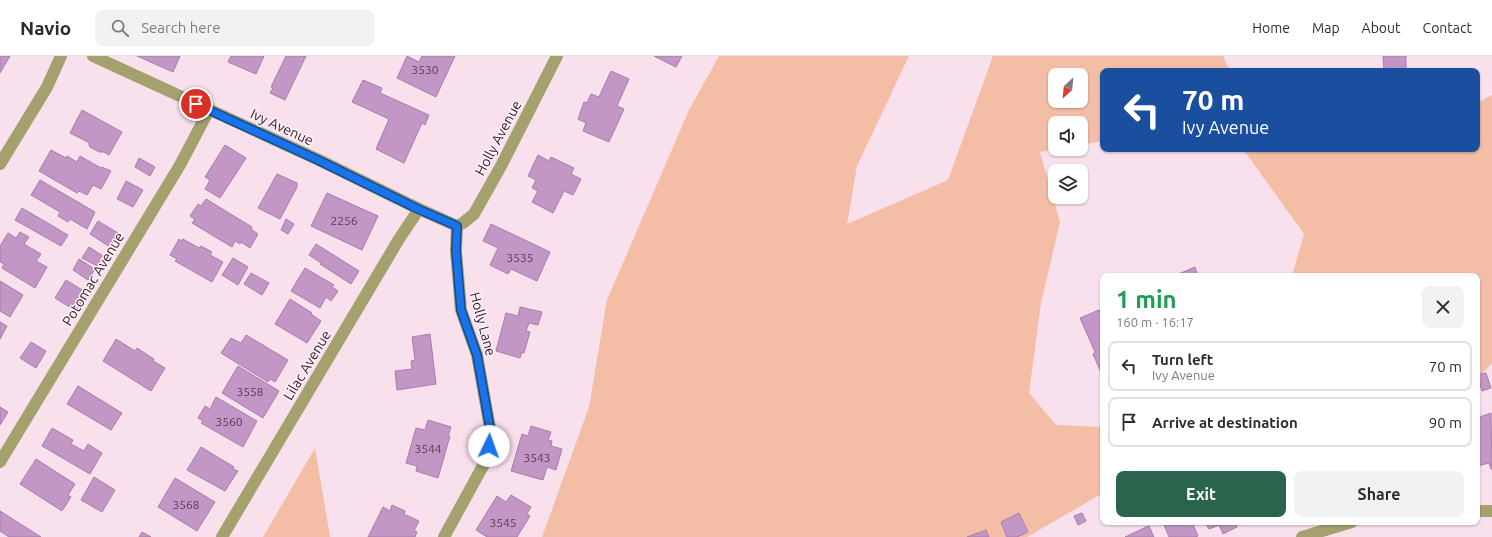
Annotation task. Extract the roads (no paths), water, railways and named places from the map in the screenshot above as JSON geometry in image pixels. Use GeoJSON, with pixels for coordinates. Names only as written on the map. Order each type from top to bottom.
{"type":"FeatureCollection","features":[{"type":"Feature","properties":{"kind":"street"},"geometry":{"type":"LineString","coordinates":[[0,164],[47,87],[61,56]]}},
{"type":"Feature","properties":{"kind":"street","name":"Ivy Avenue"},"geometry":{"type":"LineString","coordinates":[[93,56],[457,226]]}},
{"type":"Feature","properties":{"kind":"street","name":"Holly Avenue"},"geometry":{"type":"LineString","coordinates":[[457,226],[474,214],[501,166],[557,56]]}},
{"type":"Feature","properties":{"kind":"street","name":"Potomac Avenue"},"geometry":{"type":"LineString","coordinates":[[0,462],[180,165],[209,110]]}},
{"type":"Feature","properties":{"kind":"street","name":"Lilac Avenue"},"geometry":{"type":"LineString","coordinates":[[222,537],[418,209]]}},
{"type":"Feature","properties":{"kind":"street","name":"Holly Lane"},"geometry":{"type":"LineString","coordinates":[[444,537],[484,464],[489,446],[490,428],[477,355],[461,310],[456,251],[457,226]]}},
{"type":"Feature","properties":{"kind":"street"},"geometry":{"type":"LineString","coordinates":[[1480,511],[1492,511]]}},
{"type":"Feature","properties":{"kind":"street"},"geometry":{"type":"LineString","coordinates":[[1302,537],[1342,525]]}}]}
